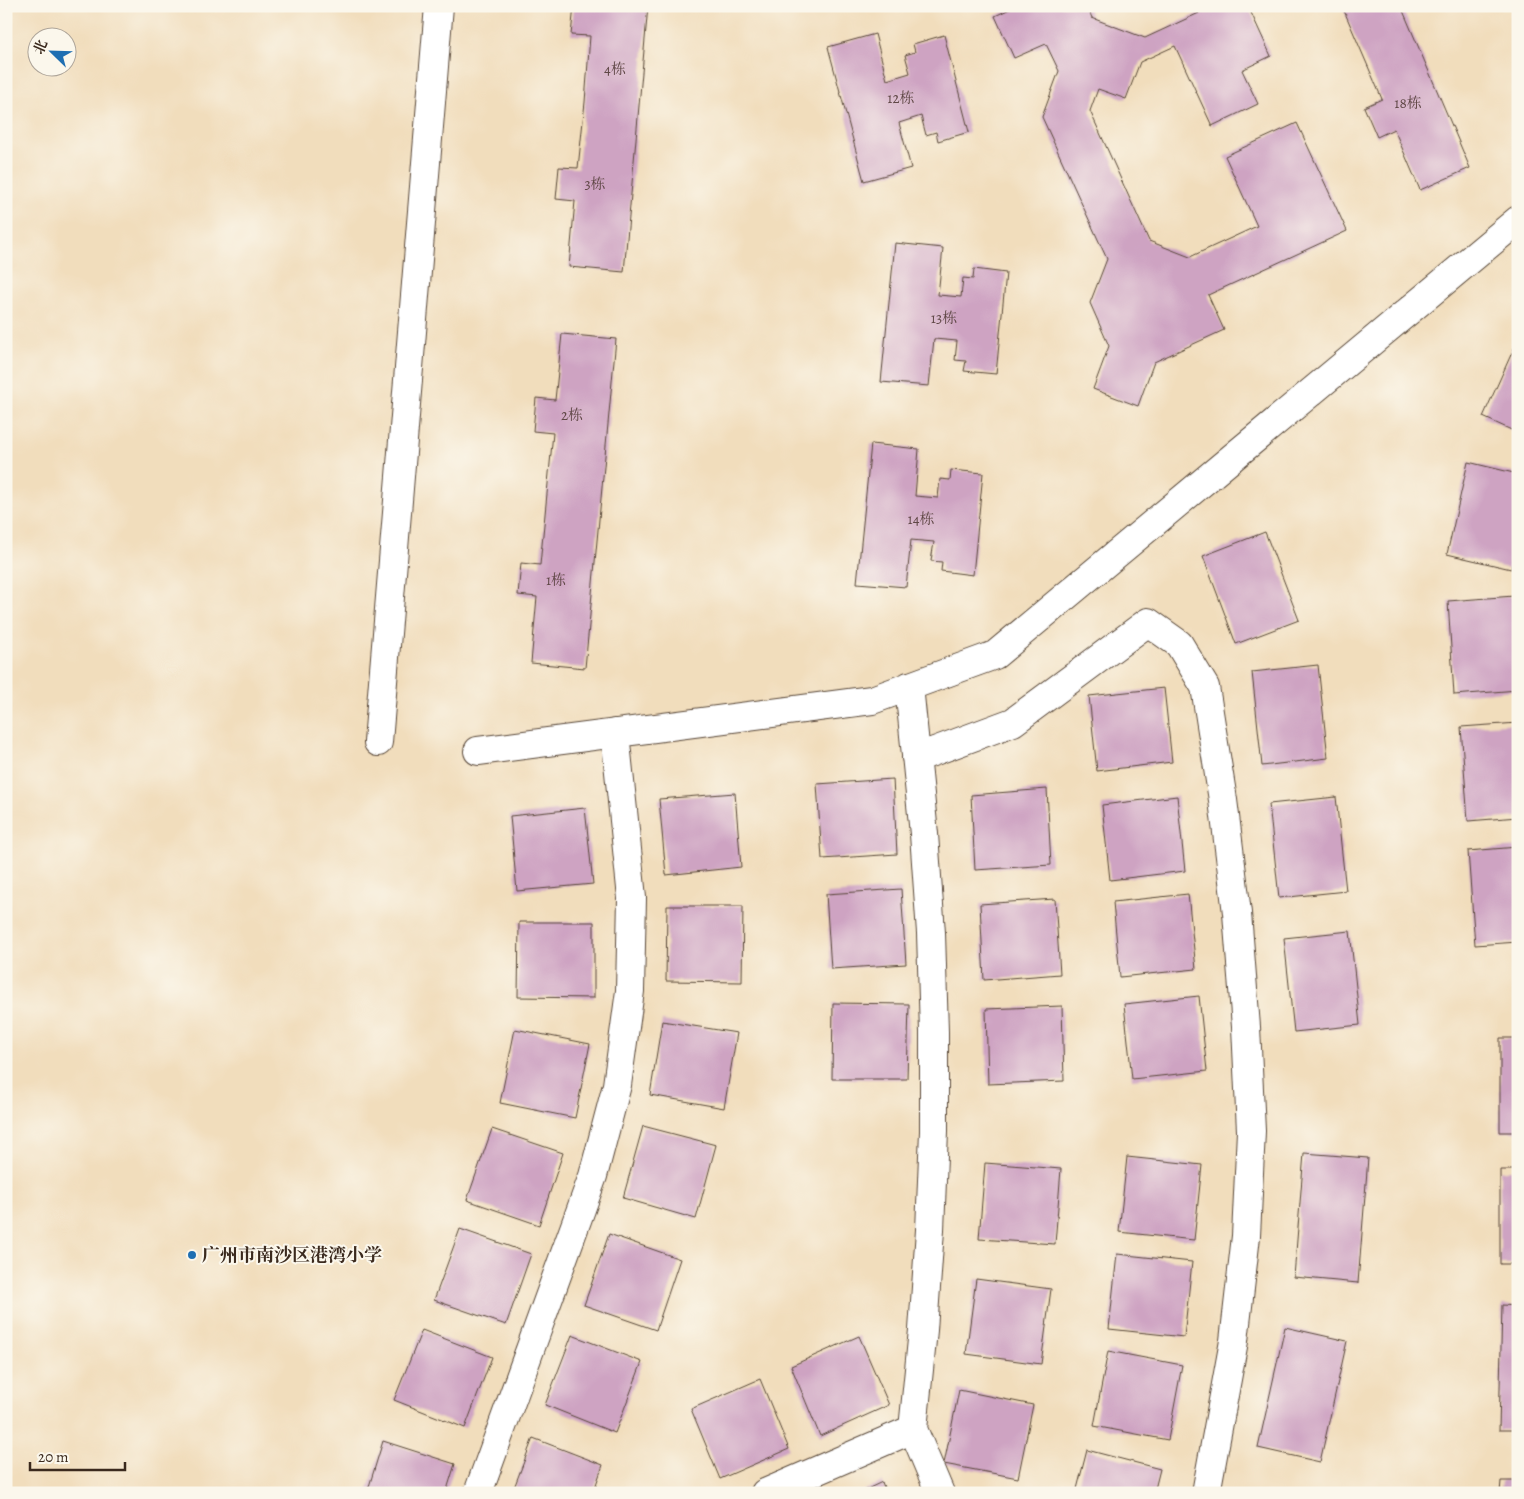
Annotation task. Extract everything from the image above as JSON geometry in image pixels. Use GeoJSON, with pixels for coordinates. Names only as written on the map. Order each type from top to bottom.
{"type":"FeatureCollection","features":[{"type":"Feature","properties":{"kind":"street"},"geometry":{"type":"LineString","coordinates":[[378,742],[439,6]]}},
{"type":"Feature","properties":{"kind":"street"},"geometry":{"type":"LineString","coordinates":[[478,751],[872,700],[995,654],[1518,220]]}},
{"type":"Feature","properties":{"kind":"street"},"geometry":{"type":"LineString","coordinates":[[916,758],[1013,722],[1148,622],[1179,644],[1205,687],[1223,800],[1237,913],[1246,1026],[1251,1131],[1246,1236],[1236,1322],[1206,1493]]}},
{"type":"Feature","properties":{"kind":"street"},"geometry":{"type":"LineString","coordinates":[[909,686],[924,834],[934,1032],[934,1131],[930,1230],[923,1330],[913,1429],[940,1493]]}},
{"type":"Feature","properties":{"kind":"street"},"geometry":{"type":"LineString","coordinates":[[478,1493],[593,1176],[617,1085],[630,991],[632,898],[615,733]]}},
{"type":"Feature","properties":{"kind":"street"},"geometry":{"type":"LineString","coordinates":[[765,1493],[913,1429]]}},
{"type":"Feature","properties":{"kind":"building"},"geometry":{"type":"Polygon","coordinates":[[[574,6],[648,6],[624,272],[569,267],[575,201],[556,199],[559,167],[578,168],[585,102],[590,36],[571,35],[574,6]]]}},
{"type":"Feature","properties":{"kind":"building"},"geometry":{"type":"Polygon","coordinates":[[[1016,6],[1087,6],[1092,18],[1145,38],[1199,13],[1196,6],[1248,6],[1271,56],[1242,70],[1258,104],[1212,126],[1175,46],[1140,62],[1126,99],[1098,89],[1090,111],[1149,241],[1190,257],[1257,226],[1225,156],[1297,123],[1347,231],[1208,295],[1224,330],[1154,362],[1138,406],[1093,389],[1109,346],[1090,303],[1107,259],[1042,117],[1059,71],[1046,44],[1014,58],[995,16],[1016,6]]]}},
{"type":"Feature","properties":{"kind":"building"},"geometry":{"type":"Polygon","coordinates":[[[1342,6],[1401,6],[1470,168],[1420,190],[1394,129],[1377,137],[1364,107],[1382,99],[1342,6]]]}},
{"type":"Feature","properties":{"kind":"building"},"geometry":{"type":"Polygon","coordinates":[[[875,34],[887,80],[910,73],[905,55],[915,52],[913,44],[944,35],[969,132],[938,141],[936,132],[926,135],[921,116],[899,123],[911,168],[864,181],[828,47],[875,34]]]}},
{"type":"Feature","properties":{"kind":"building"},"geometry":{"type":"Polygon","coordinates":[[[895,243],[943,248],[938,295],[961,297],[963,278],[973,279],[974,269],[1006,273],[996,374],[964,371],[966,361],[955,360],[957,341],[934,339],[929,386],[881,382],[895,243]]]}},
{"type":"Feature","properties":{"kind":"building"},"geometry":{"type":"Polygon","coordinates":[[[562,334],[616,339],[585,668],[531,663],[537,597],[518,595],[521,563],[540,565],[553,433],[533,431],[536,398],[555,400],[562,334]]]}},
{"type":"Feature","properties":{"kind":"building"},"geometry":{"type":"Polygon","coordinates":[[[1514,348],[1518,349],[1518,433],[1483,417],[1514,348]]]}},
{"type":"Feature","properties":{"kind":"building"},"geometry":{"type":"Polygon","coordinates":[[[871,444],[919,449],[915,496],[938,498],[940,479],[950,480],[951,470],[983,473],[973,575],[941,571],[942,562],[931,561],[934,542],[911,540],[906,587],[857,583],[871,444]]]}},
{"type":"Feature","properties":{"kind":"building"},"geometry":{"type":"Polygon","coordinates":[[[1468,462],[1518,474],[1518,542],[1511,569],[1447,554],[1468,462]]]}},
{"type":"Feature","properties":{"kind":"building"},"geometry":{"type":"Polygon","coordinates":[[[1265,532],[1299,620],[1236,644],[1203,556],[1265,532]]]}},
{"type":"Feature","properties":{"kind":"building"},"geometry":{"type":"Polygon","coordinates":[[[1514,596],[1518,644],[1518,690],[1454,695],[1448,601],[1514,596]]]}},
{"type":"Feature","properties":{"kind":"building"},"geometry":{"type":"Polygon","coordinates":[[[1318,665],[1328,758],[1262,766],[1252,672],[1318,665]]]}},
{"type":"Feature","properties":{"kind":"building"},"geometry":{"type":"Polygon","coordinates":[[[1164,688],[1172,762],[1097,771],[1089,696],[1164,688]]]}},
{"type":"Feature","properties":{"kind":"building"},"geometry":{"type":"Polygon","coordinates":[[[1518,723],[1518,817],[1468,821],[1461,727],[1518,723]]]}},
{"type":"Feature","properties":{"kind":"building"},"geometry":{"type":"Polygon","coordinates":[[[893,779],[897,854],[822,859],[817,784],[893,779]]]}},
{"type":"Feature","properties":{"kind":"building"},"geometry":{"type":"Polygon","coordinates":[[[1047,789],[1051,865],[975,870],[971,795],[1047,789]]]}},
{"type":"Feature","properties":{"kind":"building"},"geometry":{"type":"Polygon","coordinates":[[[735,793],[741,867],[666,875],[659,799],[735,793]]]}},
{"type":"Feature","properties":{"kind":"building"},"geometry":{"type":"Polygon","coordinates":[[[1177,796],[1185,871],[1110,880],[1102,805],[1177,796]]]}},
{"type":"Feature","properties":{"kind":"building"},"geometry":{"type":"Polygon","coordinates":[[[1336,797],[1346,891],[1279,898],[1269,804],[1336,797]]]}},
{"type":"Feature","properties":{"kind":"building"},"geometry":{"type":"Polygon","coordinates":[[[585,808],[593,884],[517,891],[510,816],[585,808]]]}},
{"type":"Feature","properties":{"kind":"building"},"geometry":{"type":"Polygon","coordinates":[[[1518,847],[1518,942],[1475,945],[1468,851],[1518,847]]]}},
{"type":"Feature","properties":{"kind":"building"},"geometry":{"type":"Polygon","coordinates":[[[901,889],[906,964],[831,969],[826,894],[901,889]]]}},
{"type":"Feature","properties":{"kind":"building"},"geometry":{"type":"Polygon","coordinates":[[[1188,894],[1196,969],[1120,977],[1113,902],[1188,894]]]}},
{"type":"Feature","properties":{"kind":"building"},"geometry":{"type":"Polygon","coordinates":[[[1055,899],[1060,974],[984,980],[980,904],[1055,899]]]}},
{"type":"Feature","properties":{"kind":"building"},"geometry":{"type":"Polygon","coordinates":[[[667,906],[743,906],[742,982],[666,981],[667,906]]]}},
{"type":"Feature","properties":{"kind":"building"},"geometry":{"type":"Polygon","coordinates":[[[519,922],[594,922],[594,998],[518,997],[519,922]]]}},
{"type":"Feature","properties":{"kind":"building"},"geometry":{"type":"Polygon","coordinates":[[[1350,931],[1360,1025],[1294,1032],[1284,938],[1350,931]]]}},
{"type":"Feature","properties":{"kind":"building"},"geometry":{"type":"Polygon","coordinates":[[[1199,996],[1207,1071],[1132,1079],[1124,1004],[1199,996]]]}},
{"type":"Feature","properties":{"kind":"building"},"geometry":{"type":"Polygon","coordinates":[[[833,1003],[909,1004],[907,1079],[832,1079],[833,1003]]]}},
{"type":"Feature","properties":{"kind":"building"},"geometry":{"type":"Polygon","coordinates":[[[1062,1006],[1064,1081],[988,1084],[986,1009],[1062,1006]]]}},
{"type":"Feature","properties":{"kind":"building"},"geometry":{"type":"Polygon","coordinates":[[[662,1021],[737,1033],[724,1108],[650,1095],[662,1021]]]}},
{"type":"Feature","properties":{"kind":"building"},"geometry":{"type":"Polygon","coordinates":[[[515,1029],[590,1044],[575,1118],[500,1103],[515,1029]]]}},
{"type":"Feature","properties":{"kind":"building"},"geometry":{"type":"Polygon","coordinates":[[[1500,1038],[1518,1038],[1518,1132],[1500,1132],[1500,1038]]]}},
{"type":"Feature","properties":{"kind":"building"},"geometry":{"type":"Polygon","coordinates":[[[643,1126],[716,1145],[696,1219],[623,1198],[643,1126]]]}},
{"type":"Feature","properties":{"kind":"building"},"geometry":{"type":"Polygon","coordinates":[[[492,1129],[563,1153],[539,1225],[467,1200],[492,1129]]]}},
{"type":"Feature","properties":{"kind":"building"},"geometry":{"type":"Polygon","coordinates":[[[1304,1153],[1368,1158],[1358,1283],[1294,1277],[1304,1153]]]}},
{"type":"Feature","properties":{"kind":"building"},"geometry":{"type":"Polygon","coordinates":[[[1127,1157],[1202,1165],[1194,1240],[1119,1232],[1127,1157]]]}},
{"type":"Feature","properties":{"kind":"building"},"geometry":{"type":"Polygon","coordinates":[[[985,1163],[1061,1169],[1055,1244],[979,1239],[985,1163]]]}},
{"type":"Feature","properties":{"kind":"building"},"geometry":{"type":"Polygon","coordinates":[[[1500,1170],[1518,1170],[1518,1264],[1500,1264],[1500,1170]]]}},
{"type":"Feature","properties":{"kind":"building"},"geometry":{"type":"Polygon","coordinates":[[[460,1229],[531,1254],[506,1325],[434,1300],[460,1229]]]}},
{"type":"Feature","properties":{"kind":"building"},"geometry":{"type":"Polygon","coordinates":[[[609,1234],[680,1259],[656,1330],[584,1305],[609,1234]]]}},
{"type":"Feature","properties":{"kind":"building"},"geometry":{"type":"Polygon","coordinates":[[[1117,1254],[1192,1262],[1184,1337],[1109,1329],[1117,1254]]]}},
{"type":"Feature","properties":{"kind":"building"},"geometry":{"type":"Polygon","coordinates":[[[976,1279],[1051,1289],[1041,1364],[966,1354],[976,1279]]]}},
{"type":"Feature","properties":{"kind":"building"},"geometry":{"type":"Polygon","coordinates":[[[1502,1305],[1518,1306],[1518,1430],[1499,1430],[1502,1305]]]}},
{"type":"Feature","properties":{"kind":"building"},"geometry":{"type":"Polygon","coordinates":[[[1285,1327],[1347,1341],[1320,1462],[1258,1448],[1285,1327]]]}},
{"type":"Feature","properties":{"kind":"building"},"geometry":{"type":"Polygon","coordinates":[[[422,1330],[492,1357],[465,1428],[394,1400],[422,1330]]]}},
{"type":"Feature","properties":{"kind":"building"},"geometry":{"type":"Polygon","coordinates":[[[572,1335],[642,1362],[615,1433],[545,1405],[572,1335]]]}},
{"type":"Feature","properties":{"kind":"building"},"geometry":{"type":"Polygon","coordinates":[[[859,1336],[889,1405],[820,1436],[791,1366],[859,1336]]]}},
{"type":"Feature","properties":{"kind":"building"},"geometry":{"type":"Polygon","coordinates":[[[1108,1351],[1182,1365],[1168,1440],[1094,1426],[1108,1351]]]}},
{"type":"Feature","properties":{"kind":"building"},"geometry":{"type":"Polygon","coordinates":[[[760,1379],[789,1449],[720,1479],[691,1409],[760,1379]]]}},
{"type":"Feature","properties":{"kind":"building"},"geometry":{"type":"Polygon","coordinates":[[[959,1390],[1033,1405],[1018,1478],[944,1464],[959,1390]]]}},
{"type":"Feature","properties":{"kind":"building"},"geometry":{"type":"Polygon","coordinates":[[[533,1438],[603,1465],[593,1493],[512,1493],[533,1438]]]}},
{"type":"Feature","properties":{"kind":"building"},"geometry":{"type":"Polygon","coordinates":[[[383,1441],[455,1464],[446,1493],[367,1493],[383,1441]]]}},
{"type":"Feature","properties":{"kind":"building"},"geometry":{"type":"Polygon","coordinates":[[[1087,1450],[1160,1469],[1154,1493],[1076,1493],[1087,1450]]]}},
{"type":"Feature","properties":{"kind":"building"},"geometry":{"type":"Polygon","coordinates":[[[1501,1481],[1518,1481],[1518,1493],[1500,1493],[1501,1481]]]}},
{"type":"Feature","properties":{"kind":"building"},"geometry":{"type":"Polygon","coordinates":[[[882,1482],[886,1493],[859,1493],[882,1482]]]}},
{"type":"Feature","properties":{"kind":"place","name":"广州市南沙区港湾小学"},"geometry":{"type":"Point","coordinates":[192,1255]}}]}
